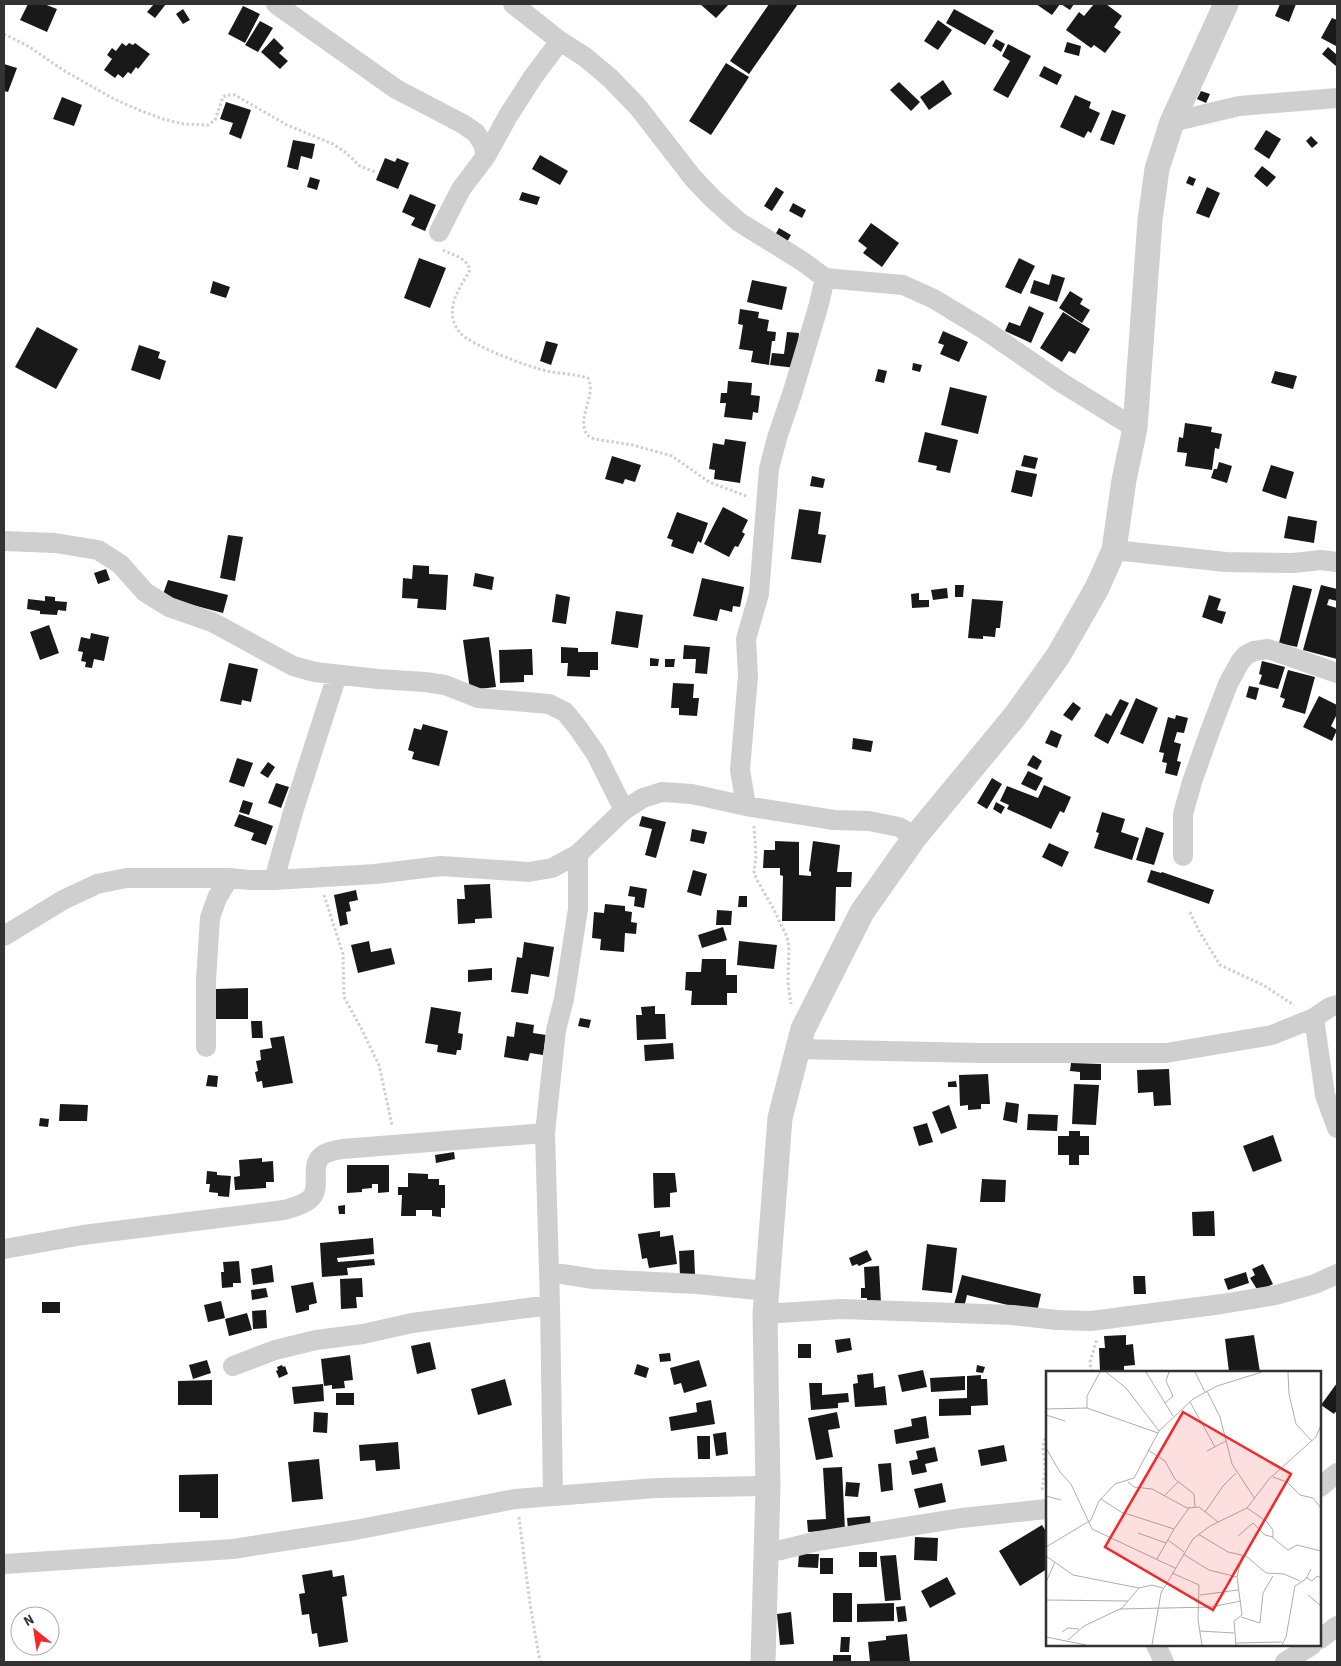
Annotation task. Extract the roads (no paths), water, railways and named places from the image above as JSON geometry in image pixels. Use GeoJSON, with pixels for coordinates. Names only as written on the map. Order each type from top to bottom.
{"type":"FeatureCollection","features":[{"type":"Feature","properties":{"kind":"street"},"geometry":{"type":"LineString","coordinates":[[276,4],[396,89],[463,124],[476,133],[483,144],[486,156]]}},
{"type":"Feature","properties":{"kind":"street"},"geometry":{"type":"LineString","coordinates":[[513,4],[604,73],[638,107],[693,178],[739,222],[802,261],[825,278],[903,285],[934,299],[985,330],[1062,383],[1135,428]]}},
{"type":"Feature","properties":{"kind":"street"},"geometry":{"type":"LineString","coordinates":[[763,1662],[768,1486],[766,1302],[780,1118],[797,1049],[803,1029],[862,912],[915,837],[1015,716],[1058,656],[1098,588],[1114,550],[1124,480],[1135,428],[1150,220],[1157,169],[1172,122],[1226,4]]}},
{"type":"Feature","properties":{"kind":"street"},"geometry":{"type":"LineString","coordinates":[[439,232],[461,189],[486,156],[508,116],[533,77],[560,41]]}},
{"type":"Feature","properties":{"kind":"street"},"geometry":{"type":"LineString","coordinates":[[1172,122],[1239,106],[1337,98]]}},
{"type":"Feature","properties":{"kind":"street"},"geometry":{"type":"LineString","coordinates":[[750,807],[740,770],[748,676],[746,639],[758,594],[769,469],[819,304],[825,278]]}},
{"type":"Feature","properties":{"kind":"street"},"geometry":{"type":"LineString","coordinates":[[4,542],[54,543],[98,550],[120,564],[145,592],[169,607],[212,622],[292,666],[337,675],[445,685],[478,698],[549,704],[565,712],[578,728],[596,754],[624,810]]}},
{"type":"Feature","properties":{"kind":"street"},"geometry":{"type":"LineString","coordinates":[[1114,550],[1226,562],[1321,560],[1337,562]]}},
{"type":"Feature","properties":{"kind":"street"},"geometry":{"type":"LineString","coordinates":[[1183,856],[1183,814],[1192,782],[1228,684],[1240,662],[1246,655],[1254,651],[1268,649],[1337,673]]}},
{"type":"Feature","properties":{"kind":"street"},"geometry":{"type":"LineString","coordinates":[[274,880],[293,812],[337,675]]}},
{"type":"Feature","properties":{"kind":"street"},"geometry":{"type":"LineString","coordinates":[[4,936],[63,900],[97,884],[126,878],[274,880],[375,874],[441,866],[529,872],[552,868],[578,854],[624,810],[642,798],[662,792],[692,794],[750,807],[834,820],[869,821],[899,827],[915,837]]}},
{"type":"Feature","properties":{"kind":"street"},"geometry":{"type":"LineString","coordinates":[[553,1496],[545,1133],[556,1030],[564,999],[578,909],[578,854]]}},
{"type":"Feature","properties":{"kind":"street"},"geometry":{"type":"LineString","coordinates":[[206,1047],[206,980],[210,918],[216,898],[229,878]]}},
{"type":"Feature","properties":{"kind":"street"},"geometry":{"type":"LineString","coordinates":[[797,1049],[989,1054],[1166,1054],[1272,1035],[1314,1018],[1330,1007],[1337,1005]]}},
{"type":"Feature","properties":{"kind":"street"},"geometry":{"type":"LineString","coordinates":[[1314,1018],[1325,1096],[1337,1128]]}},
{"type":"Feature","properties":{"kind":"street"},"geometry":{"type":"LineString","coordinates":[[4,1248],[82,1235],[284,1210],[303,1204],[312,1198],[316,1188],[316,1165],[319,1158],[324,1154],[342,1149],[545,1133]]}},
{"type":"Feature","properties":{"kind":"street"},"geometry":{"type":"LineString","coordinates":[[549,1272],[594,1279],[697,1284],[766,1302],[841,1309],[1013,1315],[1058,1320],[1100,1320],[1222,1304],[1276,1295],[1315,1284],[1337,1274]]}},
{"type":"Feature","properties":{"kind":"street"},"geometry":{"type":"LineString","coordinates":[[234,1366],[275,1350],[316,1340],[362,1334],[412,1323],[550,1305]]}},
{"type":"Feature","properties":{"kind":"street"},"geometry":{"type":"LineString","coordinates":[[1321,1486],[1337,1473]]}},
{"type":"Feature","properties":{"kind":"street"},"geometry":{"type":"LineString","coordinates":[[4,1564],[233,1550],[355,1530],[515,1499],[656,1488],[768,1486]]}},
{"type":"Feature","properties":{"kind":"street"},"geometry":{"type":"LineString","coordinates":[[766,1552],[818,1541],[961,1518],[1042,1510]]}},
{"type":"Feature","properties":{"kind":"street"},"geometry":{"type":"LineString","coordinates":[[1321,1638],[1337,1626]]}},
{"type":"Feature","properties":{"kind":"street"},"geometry":{"type":"LineString","coordinates":[[1156,1646],[1164,1662]]}},
{"type":"Feature","properties":{"kind":"street"},"geometry":{"type":"LineString","coordinates":[[1285,1662],[1310,1646]]}}]}
